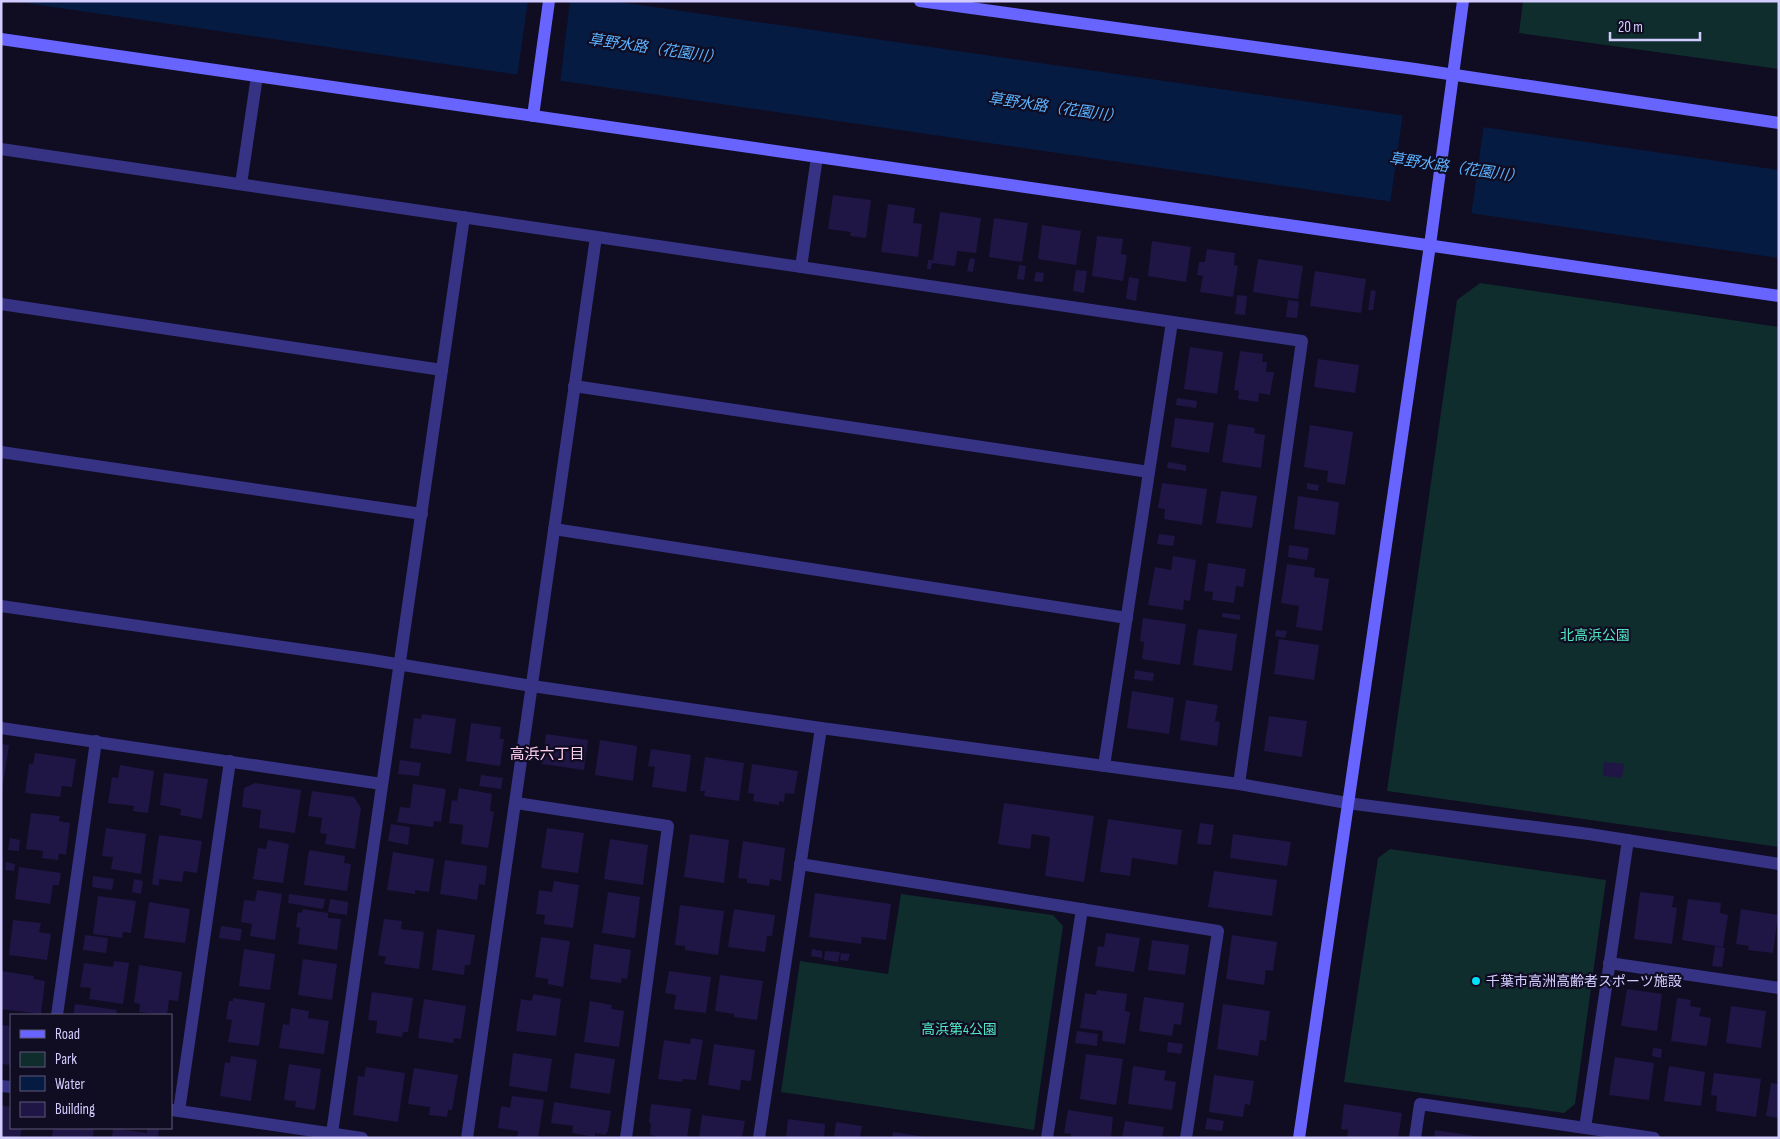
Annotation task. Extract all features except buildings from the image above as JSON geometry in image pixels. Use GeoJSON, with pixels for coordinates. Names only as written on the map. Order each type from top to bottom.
{"type":"FeatureCollection","features":[{"type":"Feature","properties":{"kind":"street"},"geometry":{"type":"LineString","coordinates":[[533,116],[549,1]]}},
{"type":"Feature","properties":{"kind":"street"},"geometry":{"type":"LineString","coordinates":[[921,1],[1453,75],[1779,123]]}},
{"type":"Feature","properties":{"kind":"street"},"geometry":{"type":"LineString","coordinates":[[1299,1138],[1430,245],[1463,1]]}},
{"type":"Feature","properties":{"kind":"street"},"geometry":{"type":"LineString","coordinates":[[1,39],[1779,296]]}},
{"type":"Feature","properties":{"kind":"street"},"geometry":{"type":"LineString","coordinates":[[241,184],[257,76]]}},
{"type":"Feature","properties":{"kind":"street"},"geometry":{"type":"LineString","coordinates":[[1,149],[1302,341],[1239,784]]}},
{"type":"Feature","properties":{"kind":"street"},"geometry":{"type":"LineString","coordinates":[[801,267],[817,157]]}},
{"type":"Feature","properties":{"kind":"street"},"geometry":{"type":"LineString","coordinates":[[332,1133],[464,218]]}},
{"type":"Feature","properties":{"kind":"street"},"geometry":{"type":"LineString","coordinates":[[467,1138],[596,237]]}},
{"type":"Feature","properties":{"kind":"street"},"geometry":{"type":"LineString","coordinates":[[1,304],[442,370]]}},
{"type":"Feature","properties":{"kind":"street"},"geometry":{"type":"LineString","coordinates":[[1104,766],[1172,322]]}},
{"type":"Feature","properties":{"kind":"street"},"geometry":{"type":"LineString","coordinates":[[574,386],[1149,472]]}},
{"type":"Feature","properties":{"kind":"street"},"geometry":{"type":"LineString","coordinates":[[1,452],[422,514]]}},
{"type":"Feature","properties":{"kind":"street"},"geometry":{"type":"LineString","coordinates":[[554,529],[1127,618]]}},
{"type":"Feature","properties":{"kind":"street"},"geometry":{"type":"LineString","coordinates":[[1,606],[821,728],[1239,784],[1348,803],[1628,840],[1779,864]]}},
{"type":"Feature","properties":{"kind":"street"},"geometry":{"type":"LineString","coordinates":[[1,728],[382,784]]}},
{"type":"Feature","properties":{"kind":"street"},"geometry":{"type":"LineString","coordinates":[[760,1138],[821,728]]}},
{"type":"Feature","properties":{"kind":"street"},"geometry":{"type":"LineString","coordinates":[[57,1014],[96,741]]}},
{"type":"Feature","properties":{"kind":"street"},"geometry":{"type":"LineString","coordinates":[[230,761],[175,1111],[362,1138]]}},
{"type":"Feature","properties":{"kind":"street"},"geometry":{"type":"LineString","coordinates":[[516,803],[668,826],[626,1138]]}},
{"type":"Feature","properties":{"kind":"street"},"geometry":{"type":"LineString","coordinates":[[1585,1128],[1628,840]]}},
{"type":"Feature","properties":{"kind":"street"},"geometry":{"type":"LineString","coordinates":[[800,864],[1218,931],[1186,1138]]}},
{"type":"Feature","properties":{"kind":"street"},"geometry":{"type":"LineString","coordinates":[[1047,1138],[1082,909]]}},
{"type":"Feature","properties":{"kind":"street"},"geometry":{"type":"LineString","coordinates":[[1609,963],[1779,988]]}},
{"type":"Feature","properties":{"kind":"street"},"geometry":{"type":"LineString","coordinates":[[1416,1138],[1420,1104],[1654,1138]]}},
{"type":"Feature","properties":{"kind":"green space"},"geometry":{"type":"Polygon","coordinates":[[[1523,1],[1779,1],[1779,69],[1519,33],[1523,1]]]}},
{"type":"Feature","properties":{"kind":"green space","name":"北高浜公園"},"geometry":{"type":"Polygon","coordinates":[[[1480,283],[1779,327],[1779,847],[1387,791],[1457,300],[1480,283]]]}},
{"type":"Feature","properties":{"kind":"green space","name":"千葉市高洲高齢者スポーツ施設"},"geometry":{"type":"Polygon","coordinates":[[[1390,849],[1606,880],[1575,1104],[1564,1113],[1344,1082],[1378,858],[1390,849]]]}},
{"type":"Feature","properties":{"kind":"green space","name":"高浜第4公園"},"geometry":{"type":"Polygon","coordinates":[[[901,894],[1053,915],[1063,926],[1034,1130],[781,1092],[800,961],[888,974],[901,894]]]}},
{"type":"Feature","properties":{"kind":"water","name":"草野水路（花園川）"},"geometry":{"type":"Polygon","coordinates":[[[12,1],[613,1],[1779,170],[1779,258],[12,1]]]}},
{"type":"Feature","properties":{"kind":"pier"},"geometry":{"type":"Polygon","coordinates":[[[528,1],[570,1],[560,83],[517,77],[528,1]]]}},
{"type":"Feature","properties":{"kind":"pier"},"geometry":{"type":"Polygon","coordinates":[[[1403,113],[1484,124],[1471,216],[1390,204],[1403,113]]]}},
{"type":"Feature","properties":{"kind":"place","name":"千葉市高洲高齢者スポーツ施設"},"geometry":{"type":"Point","coordinates":[1476,981]}},
{"type":"Feature","properties":{"kind":"district","name":"高浜六丁目"},"geometry":{"type":"Point","coordinates":[547,754]}}]}
